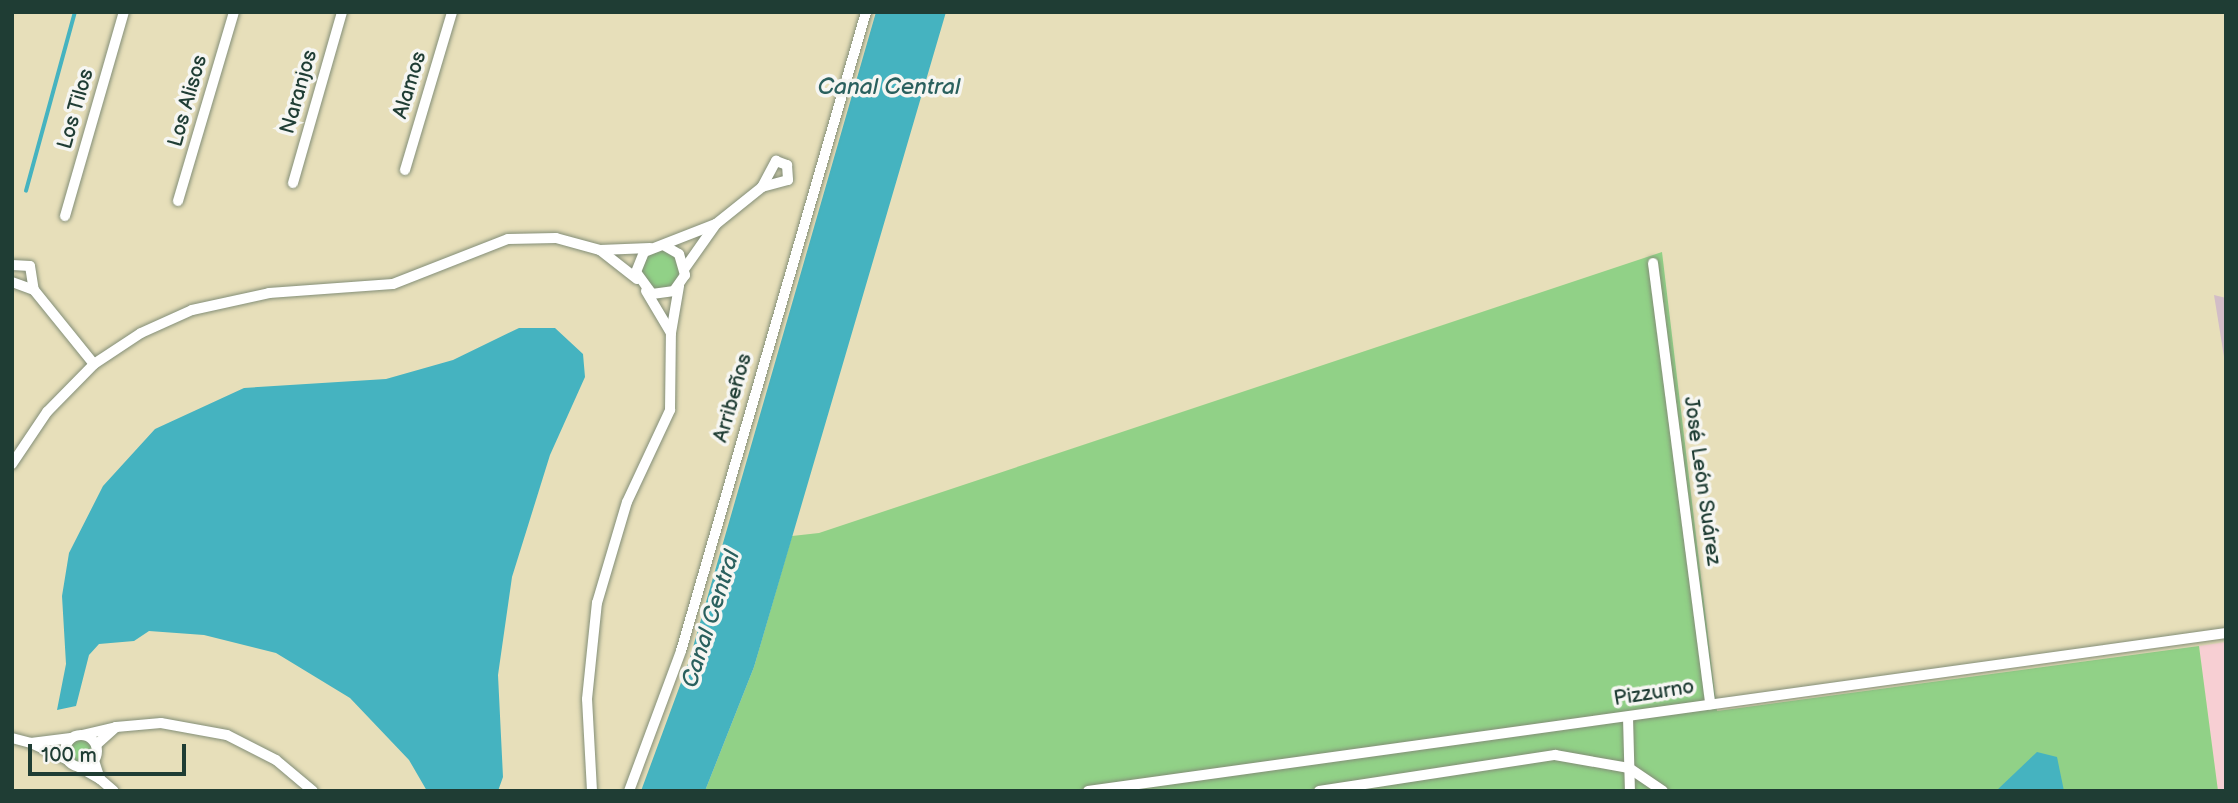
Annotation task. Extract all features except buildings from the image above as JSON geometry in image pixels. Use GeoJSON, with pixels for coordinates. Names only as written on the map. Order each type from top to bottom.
{"type":"FeatureCollection","features":[{"type":"Feature","properties":{"kind":"street","name":"Los Tilos"},"geometry":{"type":"LineString","coordinates":[[65,216],[124,12]]}},
{"type":"Feature","properties":{"kind":"street","name":"Los Alisos"},"geometry":{"type":"LineString","coordinates":[[178,201],[234,12]]}},
{"type":"Feature","properties":{"kind":"street","name":"Naranjos"},"geometry":{"type":"LineString","coordinates":[[293,183],[342,12]]}},
{"type":"Feature","properties":{"kind":"street","name":"Alamos"},"geometry":{"type":"LineString","coordinates":[[405,170],[452,12]]}},
{"type":"Feature","properties":{"kind":"street","name":"Arribeños"},"geometry":{"type":"LineString","coordinates":[[629,791],[681,651],[866,12]]}},
{"type":"Feature","properties":{"kind":"street"},"geometry":{"type":"LineString","coordinates":[[12,464],[47,412],[94,364],[169,319],[242,297],[382,286],[525,237],[600,250],[666,246],[716,224],[762,187]]}},
{"type":"Feature","properties":{"kind":"street"},"geometry":{"type":"LineString","coordinates":[[593,791],[587,699],[597,603],[627,502],[670,410],[671,333],[679,286],[685,268],[716,224]]}},
{"type":"Feature","properties":{"kind":"street"},"geometry":{"type":"LineString","coordinates":[[666,246],[685,268]]}},
{"type":"Feature","properties":{"kind":"street"},"geometry":{"type":"LineString","coordinates":[[637,279],[636,264],[651,247]]}},
{"type":"Feature","properties":{"kind":"street"},"geometry":{"type":"LineString","coordinates":[[600,250],[637,279],[671,333]]}},
{"type":"Feature","properties":{"kind":"street","name":"José León Suárez"},"geometry":{"type":"LineString","coordinates":[[1653,263],[1710,704]]}},
{"type":"Feature","properties":{"kind":"street"},"geometry":{"type":"LineString","coordinates":[[12,265],[30,265],[34,290],[94,364]]}},
{"type":"Feature","properties":{"kind":"street"},"geometry":{"type":"LineString","coordinates":[[12,282],[34,290]]}},
{"type":"Feature","properties":{"kind":"street"},"geometry":{"type":"LineString","coordinates":[[646,290],[660,295],[679,286]]}},
{"type":"Feature","properties":{"kind":"street","name":"Pizzurno"},"geometry":{"type":"LineString","coordinates":[[1088,791],[2226,633]]}},
{"type":"Feature","properties":{"kind":"street"},"geometry":{"type":"LineString","coordinates":[[1628,717],[1630,791]]}},
{"type":"Feature","properties":{"kind":"street"},"geometry":{"type":"LineString","coordinates":[[32,743],[116,727],[161,723],[227,736],[276,760],[313,791]]}},
{"type":"Feature","properties":{"kind":"street"},"geometry":{"type":"LineString","coordinates":[[100,779],[94,761],[96,745],[116,727]]}},
{"type":"Feature","properties":{"kind":"street"},"geometry":{"type":"LineString","coordinates":[[77,736],[96,745]]}},
{"type":"Feature","properties":{"kind":"street"},"geometry":{"type":"LineString","coordinates":[[68,760],[77,736]]}},
{"type":"Feature","properties":{"kind":"street"},"geometry":{"type":"LineString","coordinates":[[12,738],[32,743],[68,760],[100,779],[114,791]]}},
{"type":"Feature","properties":{"kind":"street"},"geometry":{"type":"LineString","coordinates":[[1319,791],[1555,755],[1629,768],[1663,791]]}},
{"type":"Feature","properties":{"kind":"street"},"geometry":{"type":"LineString","coordinates":[[78,766],[94,761]]}},
{"type":"Feature","properties":{"kind":"shaded area"},"geometry":{"type":"Polygon","coordinates":[[[2214,295],[2226,298],[2226,369],[2214,295]]]}},
{"type":"Feature","properties":{"kind":"shaded area"},"geometry":{"type":"Polygon","coordinates":[[[2226,642],[2226,791],[2218,791],[2199,646],[2226,642]]]}},
{"type":"Feature","properties":{"kind":"green space"},"geometry":{"type":"Polygon","coordinates":[[[661,250],[675,256],[681,270],[675,284],[661,290],[647,284],[641,270],[647,256],[661,250]]]}},
{"type":"Feature","properties":{"kind":"green space"},"geometry":{"type":"Polygon","coordinates":[[[1662,252],[1717,711],[2199,646],[2218,791],[705,791],[754,667],[792,536],[819,533],[1662,252]]]}},
{"type":"Feature","properties":{"kind":"green space"},"geometry":{"type":"Polygon","coordinates":[[[82,739],[93,746],[94,751],[87,762],[82,763],[71,756],[70,751],[77,740],[82,739]]]}},
{"type":"Feature","properties":{"kind":"water","name":"Canal Central"},"geometry":{"type":"Polygon","coordinates":[[[876,12],[946,12],[754,667],[705,791],[641,791],[689,661],[876,12]]]}},
{"type":"Feature","properties":{"kind":"water"},"geometry":{"type":"Polygon","coordinates":[[[519,328],[555,328],[583,354],[585,377],[550,455],[512,577],[498,675],[503,777],[498,791],[427,791],[409,760],[350,698],[276,653],[204,635],[149,631],[134,641],[99,644],[89,655],[76,706],[57,710],[66,664],[62,596],[69,553],[103,486],[155,429],[244,388],[386,379],[453,360],[519,328]]]}},
{"type":"Feature","properties":{"kind":"water"},"geometry":{"type":"Polygon","coordinates":[[[2037,752],[2057,757],[2064,791],[1996,791],[2037,752]]]}},
{"type":"Feature","properties":{"kind":"waterway"},"geometry":{"type":"LineString","coordinates":[[26,191],[75,12]]}}]}
